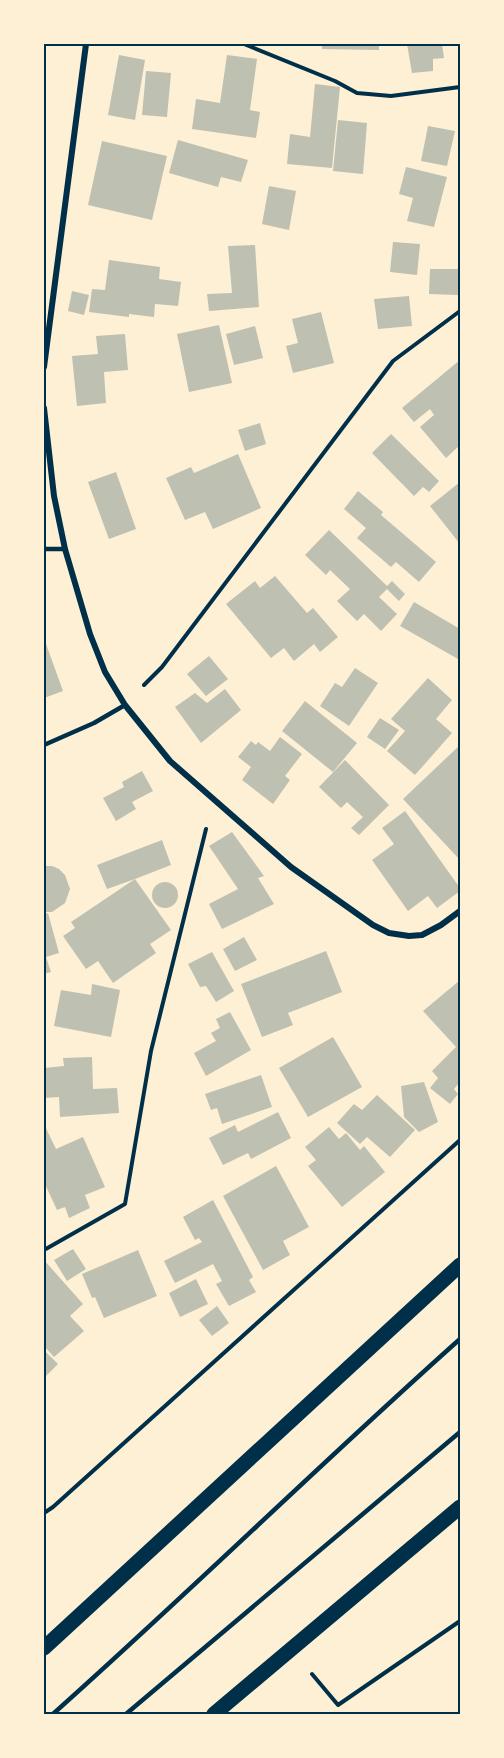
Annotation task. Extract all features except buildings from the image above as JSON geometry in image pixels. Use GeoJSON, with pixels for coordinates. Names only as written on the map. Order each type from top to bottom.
{"type":"FeatureCollection","features":[{"type":"Feature","properties":{"kind":"main road"},"geometry":{"type":"LineString","coordinates":[[44,1648],[460,1265]]}},
{"type":"Feature","properties":{"kind":"main road"},"geometry":{"type":"LineString","coordinates":[[214,1714],[460,1507]]}},
{"type":"Feature","properties":{"kind":"street"},"geometry":{"type":"LineString","coordinates":[[44,367],[86,44]]}},
{"type":"Feature","properties":{"kind":"street"},"geometry":{"type":"LineString","coordinates":[[44,408],[54,495],[65,549],[90,634],[105,672],[124,705],[170,761],[291,867],[373,925],[389,933],[422,935],[460,911]]}},
{"type":"Feature","properties":{"kind":"lane"},"geometry":{"type":"LineString","coordinates":[[44,549],[65,549]]}},
{"type":"Feature","properties":{"kind":"lane"},"geometry":{"type":"LineString","coordinates":[[44,745],[94,723],[124,705]]}},
{"type":"Feature","properties":{"kind":"lane"},"geometry":{"type":"LineString","coordinates":[[53,1714],[134,1642],[364,1425],[460,1339]]}},
{"type":"Feature","properties":{"kind":"lane"},"geometry":{"type":"LineString","coordinates":[[126,1714],[460,1432]]}},
{"type":"Feature","properties":{"kind":"path"},"geometry":{"type":"LineString","coordinates":[[244,44],[336,81],[357,93],[391,96],[460,87]]}},
{"type":"Feature","properties":{"kind":"path"},"geometry":{"type":"LineString","coordinates":[[124,705],[162,667],[393,361],[460,311]]}},
{"type":"Feature","properties":{"kind":"path"},"geometry":{"type":"LineString","coordinates":[[44,1250],[125,1204],[151,1051],[213,799]]}},
{"type":"Feature","properties":{"kind":"path"},"geometry":{"type":"LineString","coordinates":[[44,1513],[460,1140]]}},
{"type":"Feature","properties":{"kind":"path"},"geometry":{"type":"LineString","coordinates":[[291,1651],[338,1705],[460,1621]]}}]}
